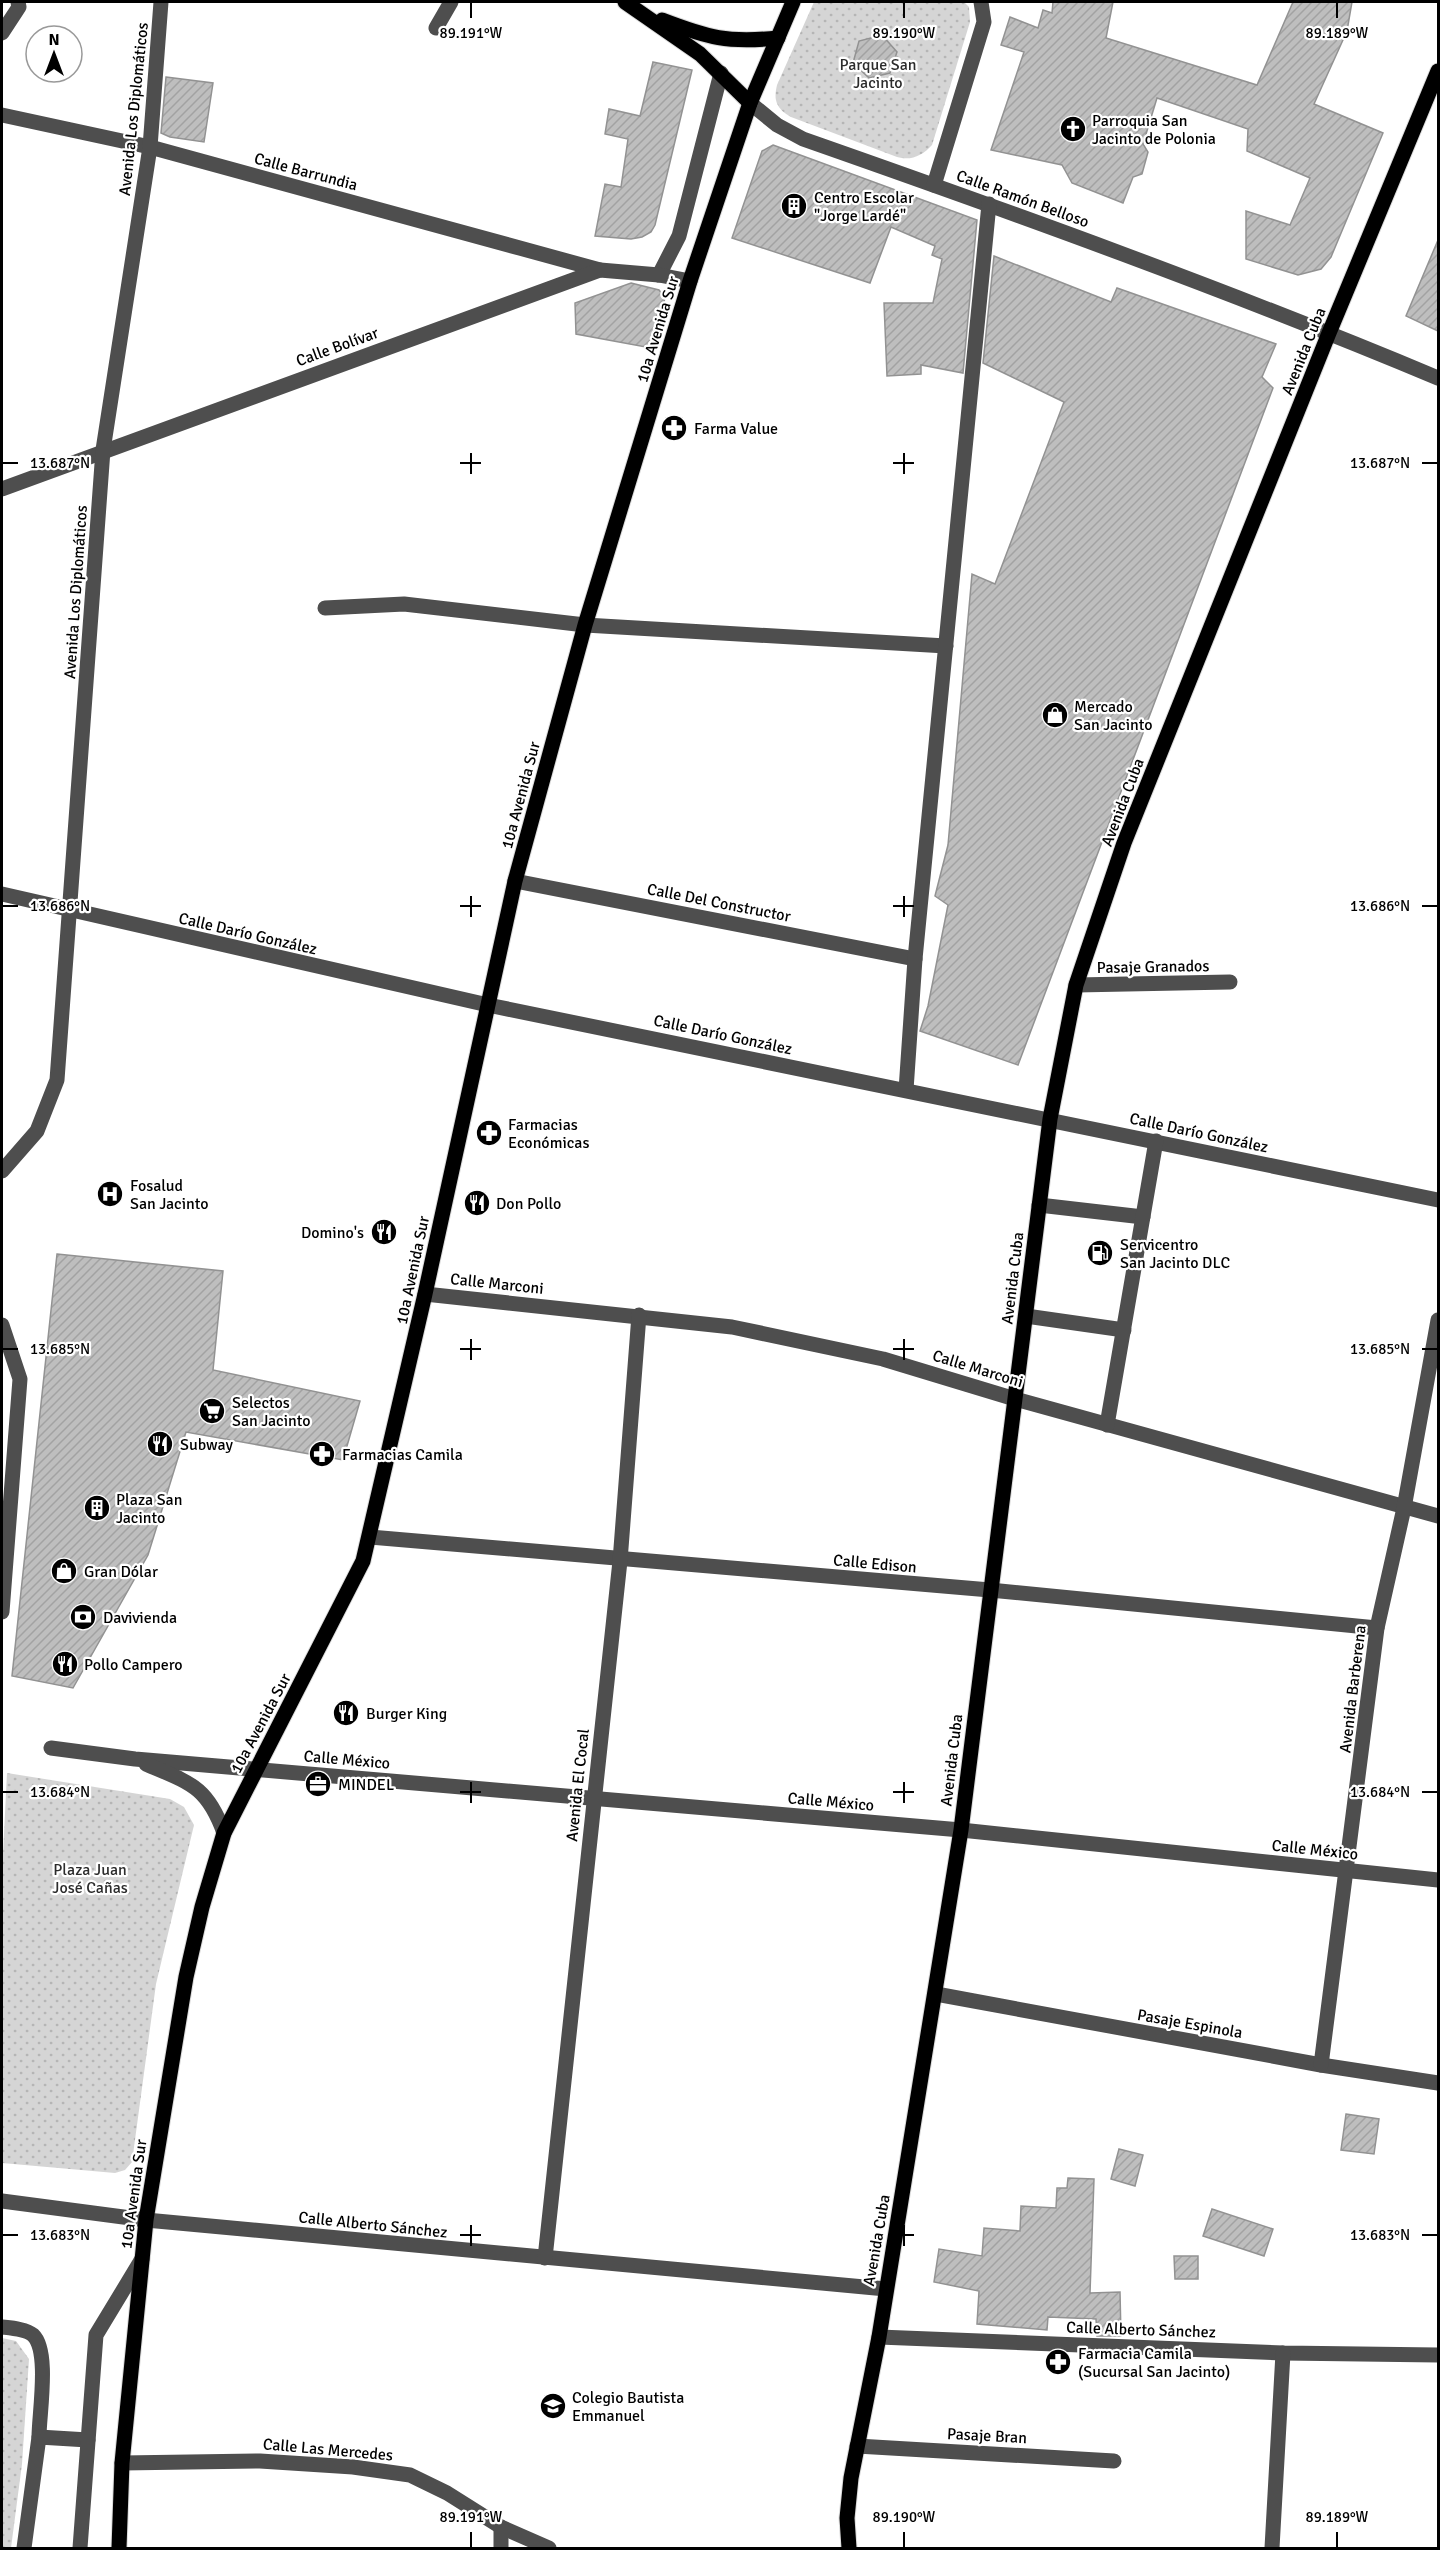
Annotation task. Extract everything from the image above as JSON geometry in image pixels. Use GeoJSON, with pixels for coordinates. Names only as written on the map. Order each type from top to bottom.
{"type":"FeatureCollection","features":[{"type":"Feature","properties":{"kind":"main road","name":"Calle Ramón Belloso"},"geometry":{"type":"LineString","coordinates":[[625,2],[700,54],[750,103]]}},
{"type":"Feature","properties":{"kind":"main road","name":"10a Avenida Sur"},"geometry":{"type":"LineString","coordinates":[[119,2548],[122,2463],[146,2220],[186,1977],[202,1907],[224,1833],[255,1769],[352,1587],[370,1538],[515,880],[585,625],[690,281],[750,103],[793,2]]}},
{"type":"Feature","properties":{"kind":"main road"},"geometry":{"type":"LineString","coordinates":[[640,11],[708,38],[732,42],[778,38]]}},
{"type":"Feature","properties":{"kind":"main road","name":"Avenida Cuba"},"geometry":{"type":"LineString","coordinates":[[849,2548],[847,2518],[857,2446],[879,2337],[961,1830],[1050,1119],[1076,985],[1124,843],[1329,333],[1438,71]]}},
{"type":"Feature","properties":{"kind":"street"},"geometry":{"type":"LineString","coordinates":[[2,33],[19,7],[18,2]]}},
{"type":"Feature","properties":{"kind":"street","name":"Avenida Los Diplomáticos"},"geometry":{"type":"LineString","coordinates":[[2,1171],[37,1131],[57,1080],[103,450],[150,147],[161,2]]}},
{"type":"Feature","properties":{"kind":"street"},"geometry":{"type":"LineString","coordinates":[[436,28],[451,2]]}},
{"type":"Feature","properties":{"kind":"street"},"geometry":{"type":"LineString","coordinates":[[934,185],[984,22],[981,2]]}},
{"type":"Feature","properties":{"kind":"street","name":"10a Avenida Sur"},"geometry":{"type":"LineString","coordinates":[[659,274],[679,236],[721,73]]}},
{"type":"Feature","properties":{"kind":"street","name":"Calle Ramón Belloso"},"geometry":{"type":"LineString","coordinates":[[750,103],[777,125],[803,140],[989,204],[1329,333],[1438,378]]}},
{"type":"Feature","properties":{"kind":"street","name":"Calle Barrundia"},"geometry":{"type":"LineString","coordinates":[[2,115],[150,147],[600,270]]}},
{"type":"Feature","properties":{"kind":"street"},"geometry":{"type":"LineString","coordinates":[[906,1090],[915,959],[989,204]]}},
{"type":"Feature","properties":{"kind":"street","name":"Calle Bolívar"},"geometry":{"type":"LineString","coordinates":[[2,489],[103,450],[600,270],[659,274],[690,281]]}},
{"type":"Feature","properties":{"kind":"street"},"geometry":{"type":"LineString","coordinates":[[325,608],[404,604],[585,625],[946,646]]}},
{"type":"Feature","properties":{"kind":"street","name":"Calle Del Constructor"},"geometry":{"type":"LineString","coordinates":[[515,880],[915,959]]}},
{"type":"Feature","properties":{"kind":"street","name":"Calle Darío González"},"geometry":{"type":"LineString","coordinates":[[2,894],[69,912],[488,1005],[1438,1200]]}},
{"type":"Feature","properties":{"kind":"street","name":"Pasaje Granados"},"geometry":{"type":"LineString","coordinates":[[1076,985],[1230,982]]}},
{"type":"Feature","properties":{"kind":"street"},"geometry":{"type":"LineString","coordinates":[[1107,1425],[1156,1142]]}},
{"type":"Feature","properties":{"kind":"street"},"geometry":{"type":"LineString","coordinates":[[1039,1205],[1143,1217]]}},
{"type":"Feature","properties":{"kind":"street","name":"Calle Marconi"},"geometry":{"type":"LineString","coordinates":[[425,1294],[639,1315],[732,1327],[884,1359],[1015,1399],[1438,1516]]}},
{"type":"Feature","properties":{"kind":"street","name":"Avenida El Cocal"},"geometry":{"type":"LineString","coordinates":[[545,2258],[620,1560],[639,1315]]}},
{"type":"Feature","properties":{"kind":"street"},"geometry":{"type":"LineString","coordinates":[[1026,1316],[1124,1330]]}},
{"type":"Feature","properties":{"kind":"street","name":"Avenida Barberena"},"geometry":{"type":"LineString","coordinates":[[1321,2065],[1348,1870],[1377,1628],[1436,1352],[1438,1320]]}},
{"type":"Feature","properties":{"kind":"street"},"geometry":{"type":"LineString","coordinates":[[2,1325],[20,1379],[2,1612]]}},
{"type":"Feature","properties":{"kind":"street","name":"Calle Edison"},"geometry":{"type":"LineString","coordinates":[[370,1538],[990,1590],[1377,1628]]}},
{"type":"Feature","properties":{"kind":"street"},"geometry":{"type":"LineString","coordinates":[[51,1748],[135,1759],[187,1782],[207,1797],[224,1833]]}},
{"type":"Feature","properties":{"kind":"street","name":"Calle México"},"geometry":{"type":"LineString","coordinates":[[135,1759],[961,1830],[1438,1880]]}},
{"type":"Feature","properties":{"kind":"street","name":"Pasaje Espinola"},"geometry":{"type":"LineString","coordinates":[[936,1994],[1321,2065],[1438,2083]]}},
{"type":"Feature","properties":{"kind":"street","name":"Calle Alberto Sánchez"},"geometry":{"type":"LineString","coordinates":[[2,2201],[146,2220],[886,2289]]}},
{"type":"Feature","properties":{"kind":"street"},"geometry":{"type":"LineString","coordinates":[[80,2548],[96,2335],[142,2259]]}},
{"type":"Feature","properties":{"kind":"street"},"geometry":{"type":"LineString","coordinates":[[2,2327],[32,2333],[39,2342],[43,2371],[39,2437],[24,2548]]}},
{"type":"Feature","properties":{"kind":"street","name":"Calle Alberto Sánchez"},"geometry":{"type":"LineString","coordinates":[[879,2337],[1283,2353],[1438,2355]]}},
{"type":"Feature","properties":{"kind":"street"},"geometry":{"type":"LineString","coordinates":[[1272,2548],[1283,2353]]}},
{"type":"Feature","properties":{"kind":"street"},"geometry":{"type":"LineString","coordinates":[[39,2437],[88,2440]]}},
{"type":"Feature","properties":{"kind":"street","name":"Pasaje Bran"},"geometry":{"type":"LineString","coordinates":[[857,2446],[1114,2461]]}},
{"type":"Feature","properties":{"kind":"street","name":"Calle Las Mercedes"},"geometry":{"type":"LineString","coordinates":[[122,2463],[260,2461],[388,2471],[410,2475],[447,2493],[501,2527],[549,2548]]}},
{"type":"Feature","properties":{"kind":"street"},"geometry":{"type":"LineString","coordinates":[[501,2527],[501,2548]]}},
{"type":"Feature","properties":{"kind":"green space","name":"Parque San Jacinto"},"geometry":{"type":"Polygon","coordinates":[[[814,2],[964,2],[969,7],[970,22],[932,145],[924,152],[912,158],[897,157],[791,117],[779,108],[776,100],[777,85],[814,2]]]}},
{"type":"Feature","properties":{"kind":"green space","name":"Plaza Juan José Cañas"},"geometry":{"type":"Polygon","coordinates":[[[7,1773],[170,1799],[184,1807],[194,1825],[156,1984],[132,2162],[125,2170],[115,2173],[2,2163],[2,1874],[7,1773]]]}},
{"type":"Feature","properties":{"kind":"green space"},"geometry":{"type":"Polygon","coordinates":[[[2,2338],[16,2341],[29,2359],[22,2464],[11,2548],[2,2548],[2,2338]]]}},
{"type":"Feature","properties":{"kind":"building"},"geometry":{"type":"Polygon","coordinates":[[[1053,2],[1113,2],[1106,38],[1257,85],[1293,2],[1352,2],[1347,31],[1314,104],[1383,133],[1331,257],[1321,269],[1298,275],[1246,259],[1246,211],[1290,225],[1310,178],[1247,151],[1248,129],[1157,98],[1143,144],[1148,152],[1142,174],[1133,177],[1123,203],[1072,183],[1062,165],[991,150],[1024,52],[1001,45],[1010,17],[1038,28],[1043,10],[1052,13],[1053,2]]]}},
{"type":"Feature","properties":{"kind":"building"},"geometry":{"type":"Polygon","coordinates":[[[882,35],[897,52],[890,73],[869,78],[853,63],[859,41],[882,35]]]}},
{"type":"Feature","properties":{"kind":"building"},"geometry":{"type":"Polygon","coordinates":[[[653,62],[692,70],[655,225],[651,232],[642,237],[631,239],[595,236],[605,184],[621,187],[628,139],[605,134],[609,109],[640,116],[653,62]]]}},
{"type":"Feature","properties":{"kind":"building"},"geometry":{"type":"Polygon","coordinates":[[[166,77],[213,83],[204,142],[170,137],[161,133],[166,77]]]}},
{"type":"Feature","properties":{"kind":"building"},"geometry":{"type":"Polygon","coordinates":[[[773,145],[977,220],[963,373],[921,365],[921,374],[887,376],[884,303],[933,303],[942,259],[932,255],[935,246],[891,227],[870,283],[732,238],[762,151],[773,145]]]}},
{"type":"Feature","properties":{"kind":"building"},"geometry":{"type":"Polygon","coordinates":[[[1438,240],[1438,331],[1406,316],[1438,240]]]}},
{"type":"Feature","properties":{"kind":"building","name":"Mercado San Jacinto"},"geometry":{"type":"Polygon","coordinates":[[[994,256],[1111,302],[1117,288],[1276,344],[1262,377],[1273,388],[1018,1065],[920,1031],[928,1006],[948,905],[935,896],[948,845],[972,574],[995,584],[1064,402],[983,363],[994,256]]]}},
{"type":"Feature","properties":{"kind":"building"},"geometry":{"type":"Polygon","coordinates":[[[631,283],[659,290],[665,298],[651,348],[576,334],[575,303],[631,283]]]}},
{"type":"Feature","properties":{"kind":"building","name":"Plaza San Jacinto"},"geometry":{"type":"Polygon","coordinates":[[[57,1254],[223,1271],[213,1370],[360,1401],[343,1460],[186,1432],[148,1555],[73,1688],[12,1676],[57,1254]]]}},
{"type":"Feature","properties":{"kind":"building"},"geometry":{"type":"Polygon","coordinates":[[[1346,2114],[1379,2119],[1374,2154],[1341,2150],[1346,2114]]]}},
{"type":"Feature","properties":{"kind":"building"},"geometry":{"type":"Polygon","coordinates":[[[1119,2149],[1143,2155],[1135,2186],[1111,2179],[1119,2149]]]}},
{"type":"Feature","properties":{"kind":"building"},"geometry":{"type":"Polygon","coordinates":[[[1068,2178],[1094,2179],[1090,2293],[1120,2292],[1121,2336],[1097,2336],[1096,2319],[1048,2317],[1047,2330],[977,2324],[979,2291],[934,2282],[939,2249],[982,2256],[984,2228],[1020,2231],[1021,2206],[1056,2208],[1057,2188],[1067,2188],[1068,2178]]]}},
{"type":"Feature","properties":{"kind":"building"},"geometry":{"type":"Polygon","coordinates":[[[1212,2209],[1273,2229],[1264,2256],[1203,2236],[1212,2209]]]}},
{"type":"Feature","properties":{"kind":"building"},"geometry":{"type":"Polygon","coordinates":[[[1174,2256],[1198,2256],[1198,2279],[1175,2279],[1174,2256]]]}},
{"type":"Feature","properties":{"kind":"place","name":"Parroquia San Jacinto de Polonia"},"geometry":{"type":"Point","coordinates":[1073,129]}},
{"type":"Feature","properties":{"kind":"place","name":"Centro Escolar \"Jorge Lardé\""},"geometry":{"type":"Point","coordinates":[794,206]}},
{"type":"Feature","properties":{"kind":"place","name":"Farma Value"},"geometry":{"type":"Point","coordinates":[674,428]}},
{"type":"Feature","properties":{"kind":"place","name":"Mercado San Jacinto"},"geometry":{"type":"Point","coordinates":[1055,715]}},
{"type":"Feature","properties":{"kind":"place","name":"Farmacias Económicas"},"geometry":{"type":"Point","coordinates":[489,1133]}},
{"type":"Feature","properties":{"kind":"place","name":"Fosalud San Jacinto"},"geometry":{"type":"Point","coordinates":[110,1194]}},
{"type":"Feature","properties":{"kind":"place","name":"Don Pollo"},"geometry":{"type":"Point","coordinates":[477,1203]}},
{"type":"Feature","properties":{"kind":"place","name":"Domino's"},"geometry":{"type":"Point","coordinates":[384,1232]}},
{"type":"Feature","properties":{"kind":"place","name":"Servicentro San Jacinto DLC"},"geometry":{"type":"Point","coordinates":[1100,1253]}},
{"type":"Feature","properties":{"kind":"place","name":"Selectos San Jacinto"},"geometry":{"type":"Point","coordinates":[212,1411]}},
{"type":"Feature","properties":{"kind":"place","name":"Subway"},"geometry":{"type":"Point","coordinates":[160,1444]}},
{"type":"Feature","properties":{"kind":"place","name":"Farmacias Camila"},"geometry":{"type":"Point","coordinates":[322,1454]}},
{"type":"Feature","properties":{"kind":"place","name":"Plaza San Jacinto"},"geometry":{"type":"Point","coordinates":[97,1508]}},
{"type":"Feature","properties":{"kind":"place","name":"Gran Dólar"},"geometry":{"type":"Point","coordinates":[64,1571]}},
{"type":"Feature","properties":{"kind":"place","name":"Davivienda"},"geometry":{"type":"Point","coordinates":[83,1617]}},
{"type":"Feature","properties":{"kind":"place","name":"Pollo Campero"},"geometry":{"type":"Point","coordinates":[65,1664]}},
{"type":"Feature","properties":{"kind":"place","name":"Burger King"},"geometry":{"type":"Point","coordinates":[346,1713]}},
{"type":"Feature","properties":{"kind":"place","name":"MINDEL"},"geometry":{"type":"Point","coordinates":[318,1784]}},
{"type":"Feature","properties":{"kind":"place","name":"Farmacia Camila (Sucursal San Jacinto)"},"geometry":{"type":"Point","coordinates":[1058,2362]}},
{"type":"Feature","properties":{"kind":"place","name":"Colegio Bautista Emmanuel"},"geometry":{"type":"Point","coordinates":[553,2406]}}]}
